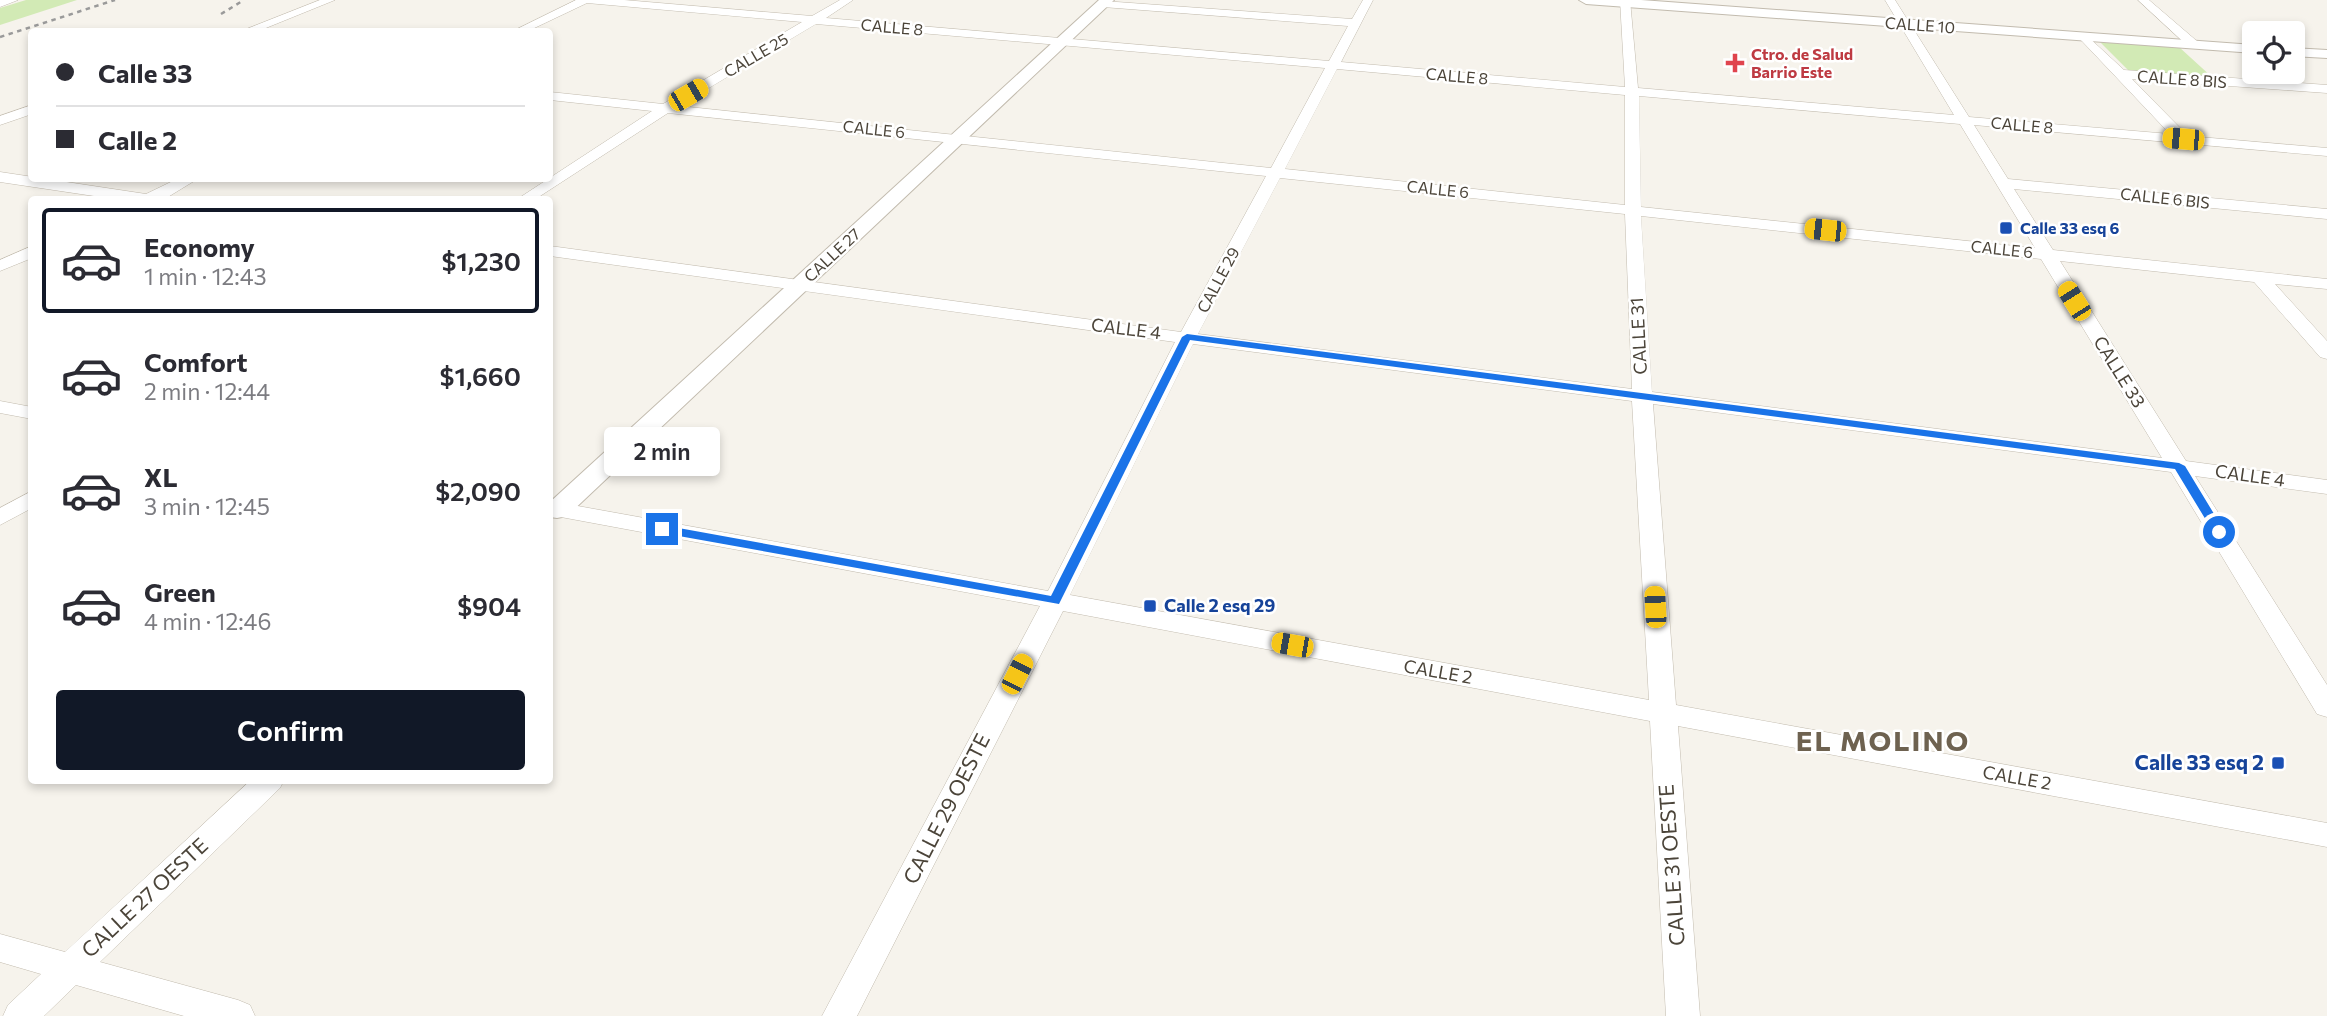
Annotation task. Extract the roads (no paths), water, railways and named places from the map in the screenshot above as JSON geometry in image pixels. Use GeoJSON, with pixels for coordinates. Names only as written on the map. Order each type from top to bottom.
{"type":"FeatureCollection","features":[{"type":"Feature","properties":{"kind":"street"},"geometry":{"type":"LineString","coordinates":[[0,4],[13,0]]}},
{"type":"Feature","properties":{"kind":"street"},"geometry":{"type":"LineString","coordinates":[[255,28],[330,0]]}},
{"type":"Feature","properties":{"kind":"street"},"geometry":{"type":"LineString","coordinates":[[525,28],[585,0]]}},
{"type":"Feature","properties":{"kind":"street","name":"CALLE 8"},"geometry":{"type":"LineString","coordinates":[[585,0],[2326,153]]}},
{"type":"Feature","properties":{"kind":"street","name":"CALLE 25"},"geometry":{"type":"LineString","coordinates":[[553,181],[666,108],[848,0]]}},
{"type":"Feature","properties":{"kind":"street","name":"CALLE 29"},"geometry":{"type":"LineString","coordinates":[[1055,601],[1187,337],[1368,0]]}},
{"type":"Feature","properties":{"kind":"street","name":"CALLE 10"},"geometry":{"type":"LineString","coordinates":[[1586,0],[2084,37],[2196,53],[2242,50]]}},
{"type":"Feature","properties":{"kind":"street","name":"CALLE 33"},"geometry":{"type":"LineString","coordinates":[[1889,0],[1906,23],[2044,254],[2179,466],[2327,707]]}},
{"type":"Feature","properties":{"kind":"street"},"geometry":{"type":"LineString","coordinates":[[2143,0],[2227,82]]}},
{"type":"Feature","properties":{"kind":"street","name":"CALLE 31"},"geometry":{"type":"LineString","coordinates":[[1625,1],[1632,91],[1633,209],[1642,395],[1662,713]]}},
{"type":"Feature","properties":{"kind":"street"},"geometry":{"type":"LineString","coordinates":[[1105,2],[1355,23]]}},
{"type":"Feature","properties":{"kind":"street","name":"CALLE 27"},"geometry":{"type":"LineString","coordinates":[[553,511],[1105,2]]}},
{"type":"Feature","properties":{"kind":"street"},"geometry":{"type":"LineString","coordinates":[[2084,37],[2183,139]]}},
{"type":"Feature","properties":{"kind":"street"},"geometry":{"type":"LineString","coordinates":[[2305,53],[2327,54]]}},
{"type":"Feature","properties":{"kind":"street","name":"CALLE 8 BIS"},"geometry":{"type":"LineString","coordinates":[[2120,74],[2327,89]]}},
{"type":"Feature","properties":{"kind":"street","name":"CALLE 6"},"geometry":{"type":"LineString","coordinates":[[553,96],[2327,284]]}},
{"type":"Feature","properties":{"kind":"street"},"geometry":{"type":"LineString","coordinates":[[0,121],[28,110]]}},
{"type":"Feature","properties":{"kind":"street"},"geometry":{"type":"LineString","coordinates":[[0,177],[28,181]]}},
{"type":"Feature","properties":{"kind":"street"},"geometry":{"type":"LineString","coordinates":[[34,182],[130,196]]}},
{"type":"Feature","properties":{"kind":"street"},"geometry":{"type":"LineString","coordinates":[[156,196],[184,182]]}},
{"type":"Feature","properties":{"kind":"street","name":"CALLE 25"},"geometry":{"type":"LineString","coordinates":[[529,196],[551,182]]}},
{"type":"Feature","properties":{"kind":"street","name":"CALLE 6 BIS"},"geometry":{"type":"LineString","coordinates":[[2004,183],[2327,214]]}},
{"type":"Feature","properties":{"kind":"street","name":"CALLE 4"},"geometry":{"type":"LineString","coordinates":[[553,251],[798,287],[1642,395],[2327,487]]}},
{"type":"Feature","properties":{"kind":"street"},"geometry":{"type":"LineString","coordinates":[[0,266],[28,253]]}},
{"type":"Feature","properties":{"kind":"street"},"geometry":{"type":"LineString","coordinates":[[2259,276],[2327,353]]}},
{"type":"Feature","properties":{"kind":"street"},"geometry":{"type":"LineString","coordinates":[[0,407],[28,412]]}},
{"type":"Feature","properties":{"kind":"street"},"geometry":{"type":"LineString","coordinates":[[0,518],[28,500]]}},
{"type":"Feature","properties":{"kind":"street","name":"CALLE 2"},"geometry":{"type":"LineString","coordinates":[[553,512],[1055,601],[2327,835]]}},
{"type":"Feature","properties":{"kind":"street","name":"CALLE 29 OESTE"},"geometry":{"type":"LineString","coordinates":[[839,1016],[1055,601]]}},
{"type":"Feature","properties":{"kind":"street","name":"CALLE 31 OESTE"},"geometry":{"type":"LineString","coordinates":[[1662,713],[1683,1016]]}},
{"type":"Feature","properties":{"kind":"street","name":"CALLE 27 OESTE"},"geometry":{"type":"LineString","coordinates":[[20,1016],[266,784]]}},
{"type":"Feature","properties":{"kind":"street"},"geometry":{"type":"LineString","coordinates":[[0,948],[238,1016]]}},
{"type":"Feature","properties":{"kind":"railway"},"geometry":{"type":"LineString","coordinates":[[0,37],[115,0]]}},
{"type":"Feature","properties":{"kind":"railway"},"geometry":{"type":"LineString","coordinates":[[221,14],[244,0]]}},
{"type":"Feature","properties":{"kind":"place","name":"Ctro. de Salud Barrio Este"},"geometry":{"type":"Point","coordinates":[1735,63]}},
{"type":"Feature","properties":{"kind":"place","name":"Calle 33 esq 6"},"geometry":{"type":"Point","coordinates":[2006,228]}},
{"type":"Feature","properties":{"kind":"place","name":"Calle 2 esq 29"},"geometry":{"type":"Point","coordinates":[1150,606]}},
{"type":"Feature","properties":{"kind":"place","name":"Calle 33 esq 2"},"geometry":{"type":"Point","coordinates":[2278,763]}},
{"type":"Feature","properties":{"kind":"district","name":"EL MOLINO"},"geometry":{"type":"Point","coordinates":[1883,741]}}]}
